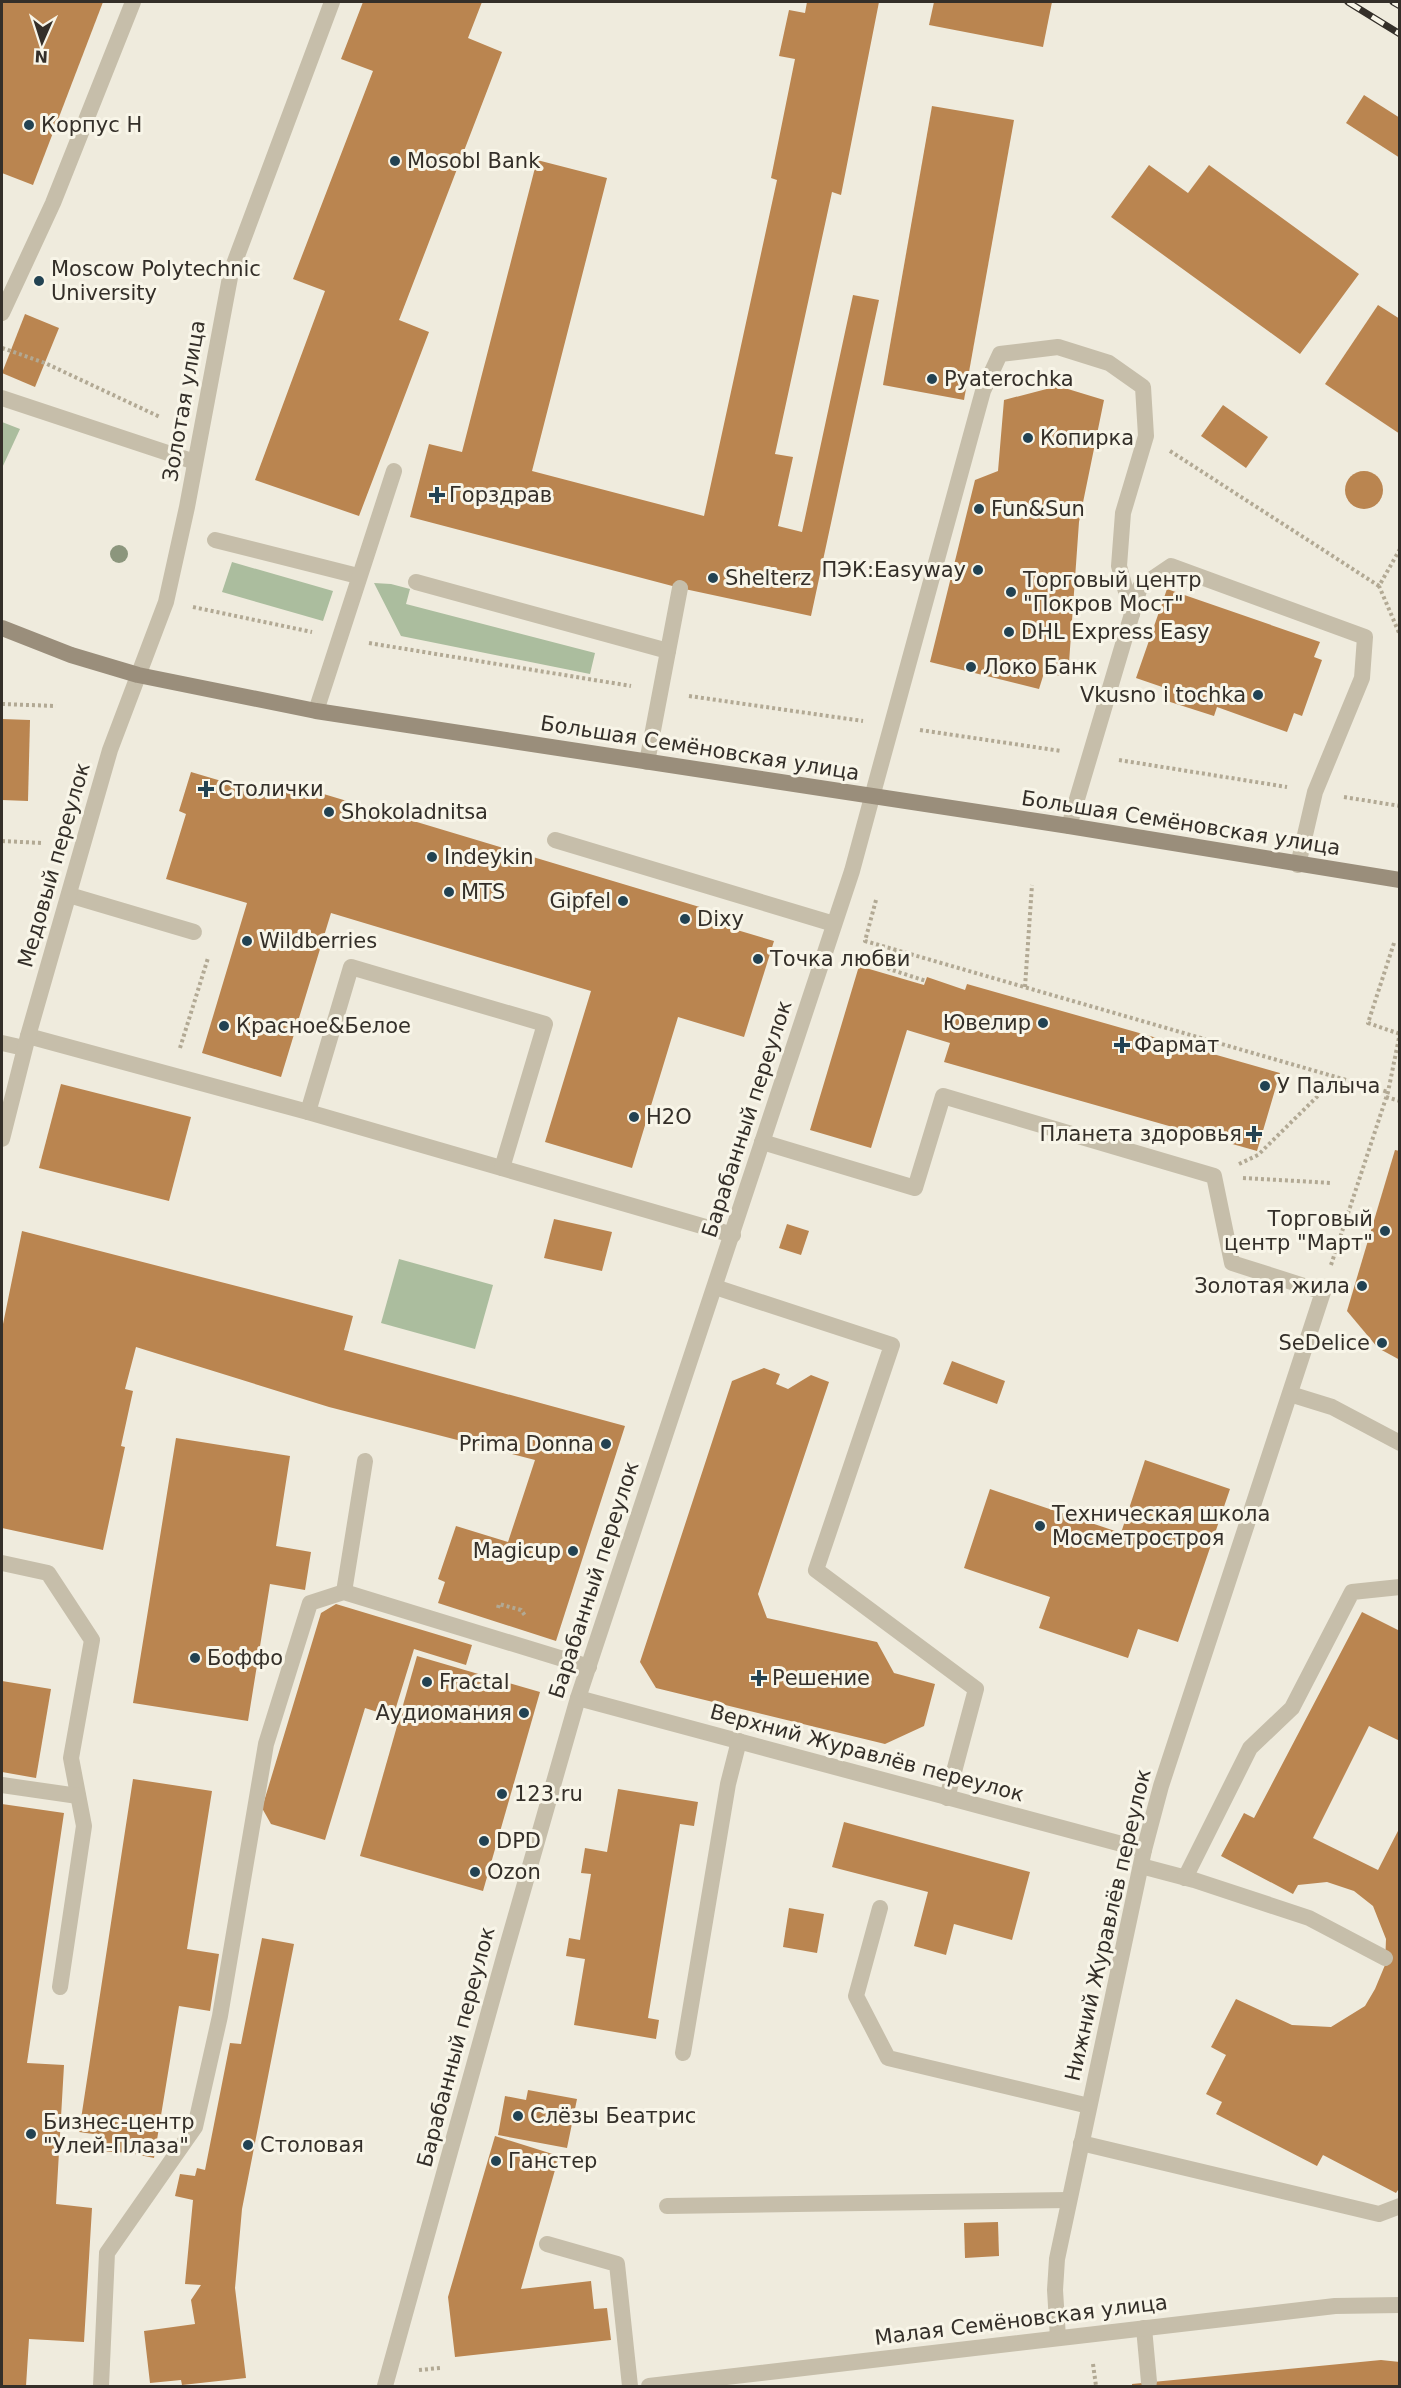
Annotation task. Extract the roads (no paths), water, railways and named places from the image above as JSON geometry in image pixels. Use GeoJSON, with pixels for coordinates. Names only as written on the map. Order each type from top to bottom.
{"type":"FeatureCollection","features":[{"type":"Feature","properties":{"kind":"main road","name":"Большая Семёновская улица"},"geometry":{"type":"LineString","coordinates":[[2,628],[71,655],[138,675],[316,711],[1069,826],[1400,880]]}},
{"type":"Feature","properties":{"kind":"street"},"geometry":{"type":"LineString","coordinates":[[2,312],[53,203],[133,2]]}},
{"type":"Feature","properties":{"kind":"street","name":"Золотая улица"},"geometry":{"type":"LineString","coordinates":[[138,675],[166,602],[231,272],[332,2]]}},
{"type":"Feature","properties":{"kind":"street","name":"Барабанный переулок"},"geometry":{"type":"LineString","coordinates":[[385,2386],[578,1698],[834,924],[872,797],[983,391],[1000,354],[1058,347],[1109,363],[1143,387],[1146,436],[1123,513],[1119,566],[1132,614]]}},
{"type":"Feature","properties":{"kind":"street"},"geometry":{"type":"LineString","coordinates":[[2,398],[195,462]]}},
{"type":"Feature","properties":{"kind":"street"},"geometry":{"type":"LineString","coordinates":[[316,711],[393,471]]}},
{"type":"Feature","properties":{"kind":"street"},"geometry":{"type":"LineString","coordinates":[[215,540],[358,576]]}},
{"type":"Feature","properties":{"kind":"street"},"geometry":{"type":"LineString","coordinates":[[1069,826],[1140,587],[1171,566],[1365,637],[1362,678],[1315,792],[1298,865]]}},
{"type":"Feature","properties":{"kind":"street"},"geometry":{"type":"LineString","coordinates":[[416,582],[668,651]]}},
{"type":"Feature","properties":{"kind":"street"},"geometry":{"type":"LineString","coordinates":[[647,762],[680,588]]}},
{"type":"Feature","properties":{"kind":"street","name":"Медовый переулок"},"geometry":{"type":"LineString","coordinates":[[2,1139],[26,1042],[110,750],[138,675]]}},
{"type":"Feature","properties":{"kind":"street"},"geometry":{"type":"LineString","coordinates":[[555,840],[834,924]]}},
{"type":"Feature","properties":{"kind":"street"},"geometry":{"type":"LineString","coordinates":[[69,895],[194,932]]}},
{"type":"Feature","properties":{"kind":"street"},"geometry":{"type":"LineString","coordinates":[[308,1112],[351,967],[545,1024],[502,1168]]}},
{"type":"Feature","properties":{"kind":"street"},"geometry":{"type":"LineString","coordinates":[[2,1043],[26,1042],[308,1112],[733,1235]]}},
{"type":"Feature","properties":{"kind":"street","name":"Нижний Журавлёв переулок"},"geometry":{"type":"LineString","coordinates":[[762,1142],[915,1188],[943,1096],[1214,1176],[1232,1263],[1323,1292],[1161,1786],[1142,1858],[1057,2259],[1055,2290],[1058,2338]]}},
{"type":"Feature","properties":{"kind":"street"},"geometry":{"type":"LineString","coordinates":[[715,1287],[892,1346],[816,1570],[976,1689],[947,1798]]}},
{"type":"Feature","properties":{"kind":"street"},"geometry":{"type":"LineString","coordinates":[[1290,1394],[1332,1407],[1400,1443]]}},
{"type":"Feature","properties":{"kind":"street"},"geometry":{"type":"LineString","coordinates":[[344,1592],[365,1461]]}},
{"type":"Feature","properties":{"kind":"street"},"geometry":{"type":"LineString","coordinates":[[2,1563],[48,1573],[92,1640],[71,1758],[84,1826],[60,1987]]}},
{"type":"Feature","properties":{"kind":"street"},"geometry":{"type":"LineString","coordinates":[[1185,1878],[1250,1748],[1292,1708],[1352,1592],[1400,1587]]}},
{"type":"Feature","properties":{"kind":"street"},"geometry":{"type":"LineString","coordinates":[[101,2386],[107,2253],[195,2127],[220,2016],[266,1744],[310,1603],[344,1592],[589,1667]]}},
{"type":"Feature","properties":{"kind":"street","name":"Верхний Журавлёв переулок"},"geometry":{"type":"LineString","coordinates":[[578,1698],[947,1798],[1142,1858],[1185,1878],[1309,1918],[1385,1958]]}},
{"type":"Feature","properties":{"kind":"street"},"geometry":{"type":"LineString","coordinates":[[683,2053],[728,1784],[739,1742]]}},
{"type":"Feature","properties":{"kind":"street"},"geometry":{"type":"LineString","coordinates":[[2,1785],[78,1796]]}},
{"type":"Feature","properties":{"kind":"street"},"geometry":{"type":"LineString","coordinates":[[880,1908],[856,1996],[888,2058],[1089,2106]]}},
{"type":"Feature","properties":{"kind":"street"},"geometry":{"type":"LineString","coordinates":[[1081,2143],[1379,2214],[1400,2206]]}},
{"type":"Feature","properties":{"kind":"street"},"geometry":{"type":"LineString","coordinates":[[667,2206],[1069,2200]]}},
{"type":"Feature","properties":{"kind":"street"},"geometry":{"type":"LineString","coordinates":[[547,2244],[617,2264],[630,2386]]}},
{"type":"Feature","properties":{"kind":"street","name":"Малая Семёновская улица"},"geometry":{"type":"LineString","coordinates":[[649,2386],[1335,2306],[1400,2305]]}},
{"type":"Feature","properties":{"kind":"street"},"geometry":{"type":"LineString","coordinates":[[1144,2328],[1149,2382]]}},
{"type":"Feature","properties":{"kind":"railway"},"geometry":{"type":"LineString","coordinates":[[1348,2],[1400,34]]}},
{"type":"Feature","properties":{"kind":"railway"},"geometry":{"type":"LineString","coordinates":[[1393,2],[1400,6]]}},
{"type":"Feature","properties":{"kind":"place","name":"Корпус Н"},"geometry":{"type":"Point","coordinates":[29,125]}},
{"type":"Feature","properties":{"kind":"place","name":"Mosobl Bank"},"geometry":{"type":"Point","coordinates":[395,161]}},
{"type":"Feature","properties":{"kind":"place","name":"Moscow Polytechnic University"},"geometry":{"type":"Point","coordinates":[39,281]}},
{"type":"Feature","properties":{"kind":"place","name":"Pyaterochka"},"geometry":{"type":"Point","coordinates":[932,379]}},
{"type":"Feature","properties":{"kind":"place","name":"Копирка"},"geometry":{"type":"Point","coordinates":[1028,438]}},
{"type":"Feature","properties":{"kind":"place","name":"Горздрав"},"geometry":{"type":"Point","coordinates":[437,495]}},
{"type":"Feature","properties":{"kind":"place","name":"Fun&Sun"},"geometry":{"type":"Point","coordinates":[979,509]}},
{"type":"Feature","properties":{"kind":"place","name":"ПЭК:Easyway"},"geometry":{"type":"Point","coordinates":[978,570]}},
{"type":"Feature","properties":{"kind":"place","name":"Shelterz"},"geometry":{"type":"Point","coordinates":[713,578]}},
{"type":"Feature","properties":{"kind":"place","name":"Торговый центр \"Покров Мост\""},"geometry":{"type":"Point","coordinates":[1011,592]}},
{"type":"Feature","properties":{"kind":"place","name":"DHL Express Easy"},"geometry":{"type":"Point","coordinates":[1009,632]}},
{"type":"Feature","properties":{"kind":"place","name":"Локо Банк"},"geometry":{"type":"Point","coordinates":[971,667]}},
{"type":"Feature","properties":{"kind":"place","name":"Vkusno i tochka"},"geometry":{"type":"Point","coordinates":[1258,695]}},
{"type":"Feature","properties":{"kind":"place","name":"Столички"},"geometry":{"type":"Point","coordinates":[206,789]}},
{"type":"Feature","properties":{"kind":"place","name":"Shokoladnitsa"},"geometry":{"type":"Point","coordinates":[329,812]}},
{"type":"Feature","properties":{"kind":"place","name":"Indeykin"},"geometry":{"type":"Point","coordinates":[432,857]}},
{"type":"Feature","properties":{"kind":"place","name":"MTS"},"geometry":{"type":"Point","coordinates":[449,892]}},
{"type":"Feature","properties":{"kind":"place","name":"Gipfel"},"geometry":{"type":"Point","coordinates":[623,901]}},
{"type":"Feature","properties":{"kind":"place","name":"Dixy"},"geometry":{"type":"Point","coordinates":[685,919]}},
{"type":"Feature","properties":{"kind":"place","name":"Wildberries"},"geometry":{"type":"Point","coordinates":[247,941]}},
{"type":"Feature","properties":{"kind":"place","name":"Точка любви"},"geometry":{"type":"Point","coordinates":[758,959]}},
{"type":"Feature","properties":{"kind":"place","name":"Ювелир"},"geometry":{"type":"Point","coordinates":[1043,1023]}},
{"type":"Feature","properties":{"kind":"place","name":"Красное&Белое"},"geometry":{"type":"Point","coordinates":[224,1026]}},
{"type":"Feature","properties":{"kind":"place","name":"Фармат"},"geometry":{"type":"Point","coordinates":[1122,1045]}},
{"type":"Feature","properties":{"kind":"place","name":"У Палыча"},"geometry":{"type":"Point","coordinates":[1265,1086]}},
{"type":"Feature","properties":{"kind":"place","name":"H2O"},"geometry":{"type":"Point","coordinates":[634,1117]}},
{"type":"Feature","properties":{"kind":"place","name":"Планета здоровья"},"geometry":{"type":"Point","coordinates":[1254,1134]}},
{"type":"Feature","properties":{"kind":"place","name":"Торговый центр \"Март\""},"geometry":{"type":"Point","coordinates":[1385,1231]}},
{"type":"Feature","properties":{"kind":"place","name":"Золотая жила"},"geometry":{"type":"Point","coordinates":[1362,1286]}},
{"type":"Feature","properties":{"kind":"place","name":"SeDelice"},"geometry":{"type":"Point","coordinates":[1382,1343]}},
{"type":"Feature","properties":{"kind":"place","name":"Prima Donna"},"geometry":{"type":"Point","coordinates":[606,1444]}},
{"type":"Feature","properties":{"kind":"place","name":"Техническая школа Мосметростроя"},"geometry":{"type":"Point","coordinates":[1040,1526]}},
{"type":"Feature","properties":{"kind":"place","name":"Magicup"},"geometry":{"type":"Point","coordinates":[573,1551]}},
{"type":"Feature","properties":{"kind":"place","name":"Боффо"},"geometry":{"type":"Point","coordinates":[195,1658]}},
{"type":"Feature","properties":{"kind":"place","name":"Решение"},"geometry":{"type":"Point","coordinates":[759,1678]}},
{"type":"Feature","properties":{"kind":"place","name":"Fractal"},"geometry":{"type":"Point","coordinates":[427,1682]}},
{"type":"Feature","properties":{"kind":"place","name":"Аудиомания"},"geometry":{"type":"Point","coordinates":[524,1713]}},
{"type":"Feature","properties":{"kind":"place","name":"123.ru"},"geometry":{"type":"Point","coordinates":[502,1794]}},
{"type":"Feature","properties":{"kind":"place","name":"DPD"},"geometry":{"type":"Point","coordinates":[484,1841]}},
{"type":"Feature","properties":{"kind":"place","name":"Ozon"},"geometry":{"type":"Point","coordinates":[475,1872]}},
{"type":"Feature","properties":{"kind":"place","name":"Слёзы Беатрис"},"geometry":{"type":"Point","coordinates":[518,2116]}},
{"type":"Feature","properties":{"kind":"place","name":"Бизнес-центр \"Улей-Плаза\""},"geometry":{"type":"Point","coordinates":[31,2134]}},
{"type":"Feature","properties":{"kind":"place","name":"Столовая"},"geometry":{"type":"Point","coordinates":[248,2145]}},
{"type":"Feature","properties":{"kind":"place","name":"Ганстер"},"geometry":{"type":"Point","coordinates":[496,2161]}}]}
